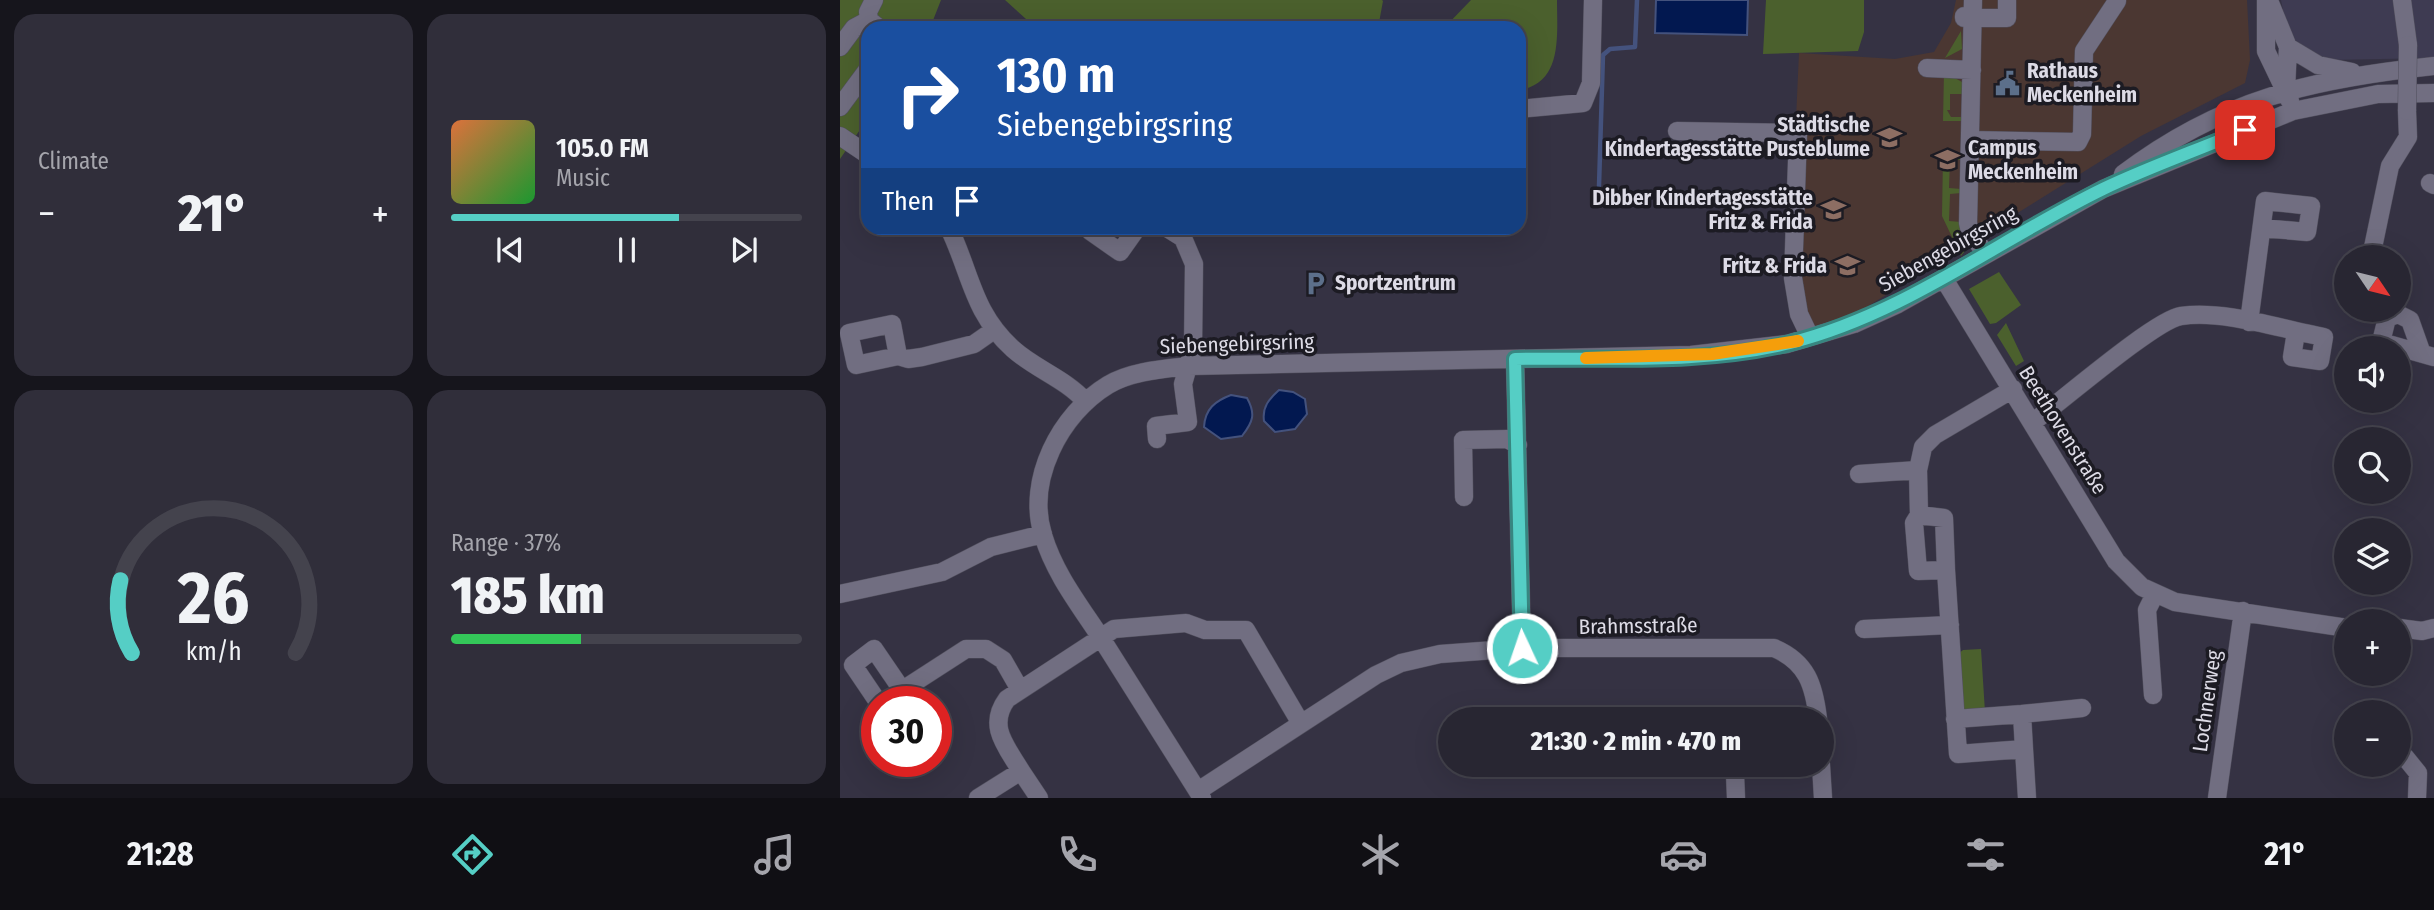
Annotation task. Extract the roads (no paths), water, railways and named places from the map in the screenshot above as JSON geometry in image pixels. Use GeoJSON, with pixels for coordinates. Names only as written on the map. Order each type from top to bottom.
{"type":"FeatureCollection","features":[{"type":"Feature","properties":{"kind":"street"},"geometry":{"type":"LineString","coordinates":[[872,21],[868,12],[874,0]]}},
{"type":"Feature","properties":{"kind":"street"},"geometry":{"type":"LineString","coordinates":[[1526,108],[1583,103],[1591,83],[1593,0]]}},
{"type":"Feature","properties":{"kind":"street"},"geometry":{"type":"LineString","coordinates":[[2267,0],[2288,47],[2287,90],[2292,111]]}},
{"type":"Feature","properties":{"kind":"street"},"geometry":{"type":"LineString","coordinates":[[2267,0],[2266,51],[2287,90]]}},
{"type":"Feature","properties":{"kind":"street"},"geometry":{"type":"LineString","coordinates":[[2374,245],[2390,166],[2408,137],[2408,45],[2402,0]]}},
{"type":"Feature","properties":{"kind":"street"},"geometry":{"type":"LineString","coordinates":[[1970,140],[2078,142],[2082,134],[2084,51],[2117,1]]}},
{"type":"Feature","properties":{"kind":"street"},"geometry":{"type":"LineString","coordinates":[[1986,254],[1970,232],[1968,223],[1972,70],[1969,9],[2014,16]]}},
{"type":"Feature","properties":{"kind":"street"},"geometry":{"type":"LineString","coordinates":[[840,47],[853,28],[861,26]]}},
{"type":"Feature","properties":{"kind":"street"},"geometry":{"type":"LineString","coordinates":[[2288,47],[2318,65],[2362,74]]}},
{"type":"Feature","properties":{"kind":"street","name":"Siebengebirgsring"},"geometry":{"type":"LineString","coordinates":[[2103,189],[2163,144],[2227,110],[2287,90],[2362,74],[2434,66]]}},
{"type":"Feature","properties":{"kind":"street"},"geometry":{"type":"LineString","coordinates":[[1927,68],[1972,70]]}},
{"type":"Feature","properties":{"kind":"street"},"geometry":{"type":"LineString","coordinates":[[840,107],[861,78]]}},
{"type":"Feature","properties":{"kind":"street","name":"Siebengebirgsring"},"geometry":{"type":"LineString","coordinates":[[1200,794],[1059,575],[1042,534],[1039,504],[1046,464],[1055,442],[1086,402],[1109,384],[1148,371],[1190,366],[1712,354],[1787,344],[1865,319],[1944,279],[2103,189],[2292,111],[2378,94],[2434,93]]}},
{"type":"Feature","properties":{"kind":"street"},"geometry":{"type":"LineString","coordinates":[[1677,131],[1798,133],[1793,278],[1799,314],[1810,337]]}},
{"type":"Feature","properties":{"kind":"street"},"geometry":{"type":"LineString","coordinates":[[840,136],[861,150]]}},
{"type":"Feature","properties":{"kind":"street"},"geometry":{"type":"LineString","coordinates":[[2249,322],[2262,228]]}},
{"type":"Feature","properties":{"kind":"street"},"geometry":{"type":"LineString","coordinates":[[952,235],[969,275],[974,298],[994,330],[1028,361],[1037,364],[1086,402]]}},
{"type":"Feature","properties":{"kind":"street"},"geometry":{"type":"LineString","coordinates":[[1096,235],[1119,252],[1132,235]]}},
{"type":"Feature","properties":{"kind":"street"},"geometry":{"type":"LineString","coordinates":[[1157,439],[1156,426],[1188,422],[1183,384],[1190,366],[1194,264],[1182,238],[1178,235]]}},
{"type":"Feature","properties":{"kind":"street","name":"Beethovenstraße"},"geometry":{"type":"LineString","coordinates":[[1944,279],[2034,422],[2116,561],[2142,587],[2175,602],[2334,626]]}},
{"type":"Feature","properties":{"kind":"street"},"geometry":{"type":"LineString","coordinates":[[2034,422],[2168,321],[2194,316],[2249,322],[2296,332]]}},
{"type":"Feature","properties":{"kind":"street"},"geometry":{"type":"LineString","coordinates":[[898,356],[915,358],[974,344],[994,330]]}},
{"type":"Feature","properties":{"kind":"street"},"geometry":{"type":"LineString","coordinates":[[1515,359],[1522,648]]}},
{"type":"Feature","properties":{"kind":"street"},"geometry":{"type":"LineString","coordinates":[[1946,570],[1918,571],[1914,523],[1919,515],[1917,470],[1923,447],[1935,435],[2013,389]]}},
{"type":"Feature","properties":{"kind":"street"},"geometry":{"type":"LineString","coordinates":[[1464,497],[1463,440],[1507,439],[1518,445]]}},
{"type":"Feature","properties":{"kind":"street"},"geometry":{"type":"LineString","coordinates":[[1859,474],[1917,470]]}},
{"type":"Feature","properties":{"kind":"street"},"geometry":{"type":"LineString","coordinates":[[1919,515],[1944,518],[1958,754],[2024,750]]}},
{"type":"Feature","properties":{"kind":"street"},"geometry":{"type":"LineString","coordinates":[[840,594],[942,572],[991,547],[1042,534]]}},
{"type":"Feature","properties":{"kind":"street"},"geometry":{"type":"LineString","coordinates":[[2153,695],[2147,610],[2155,594]]}},
{"type":"Feature","properties":{"kind":"street","name":"Lochnerweg"},"geometry":{"type":"LineString","coordinates":[[2217,798],[2243,611]]}},
{"type":"Feature","properties":{"kind":"street"},"geometry":{"type":"LineString","coordinates":[[1039,798],[998,733],[996,722],[999,709],[1019,688],[1114,629],[1186,623],[1205,629],[1246,630],[1300,722]]}},
{"type":"Feature","properties":{"kind":"street"},"geometry":{"type":"LineString","coordinates":[[1864,629],[1950,625]]}},
{"type":"Feature","properties":{"kind":"street"},"geometry":{"type":"LineString","coordinates":[[2411,630],[2423,631],[2434,628]]}},
{"type":"Feature","properties":{"kind":"street","name":"Brahmsstraße"},"geometry":{"type":"LineString","coordinates":[[1200,794],[1300,722],[1376,674],[1401,663],[1440,654],[1522,648],[1774,648],[1803,667],[1815,690],[1817,707]]}},
{"type":"Feature","properties":{"kind":"street"},"geometry":{"type":"LineString","coordinates":[[867,686],[853,665],[874,649],[899,686]]}},
{"type":"Feature","properties":{"kind":"street"},"geometry":{"type":"LineString","coordinates":[[908,686],[966,649],[986,649],[1003,660],[1019,688]]}},
{"type":"Feature","properties":{"kind":"street"},"geometry":{"type":"LineString","coordinates":[[1955,719],[2082,708]]}},
{"type":"Feature","properties":{"kind":"street"},"geometry":{"type":"LineString","coordinates":[[2022,714],[2027,798]]}},
{"type":"Feature","properties":{"kind":"street"},"geometry":{"type":"LineString","coordinates":[[2411,764],[2418,773],[2417,798]]}},
{"type":"Feature","properties":{"kind":"street"},"geometry":{"type":"LineString","coordinates":[[978,798],[1021,771]]}},
{"type":"Feature","properties":{"kind":"street"},"geometry":{"type":"LineString","coordinates":[[1735,777],[1736,798]]}},
{"type":"Feature","properties":{"kind":"street"},"geometry":{"type":"LineString","coordinates":[[1822,777],[1823,798]]}},
{"type":"Feature","properties":{"kind":"waterway"},"geometry":{"type":"LineString","coordinates":[[1599,186],[1603,55],[1610,49],[1635,47],[1637,0]]}},
{"type":"Feature","properties":{"kind":"place","name":"Rathaus Meckenheim"},"geometry":{"type":"Point","coordinates":[2007,83]}},
{"type":"Feature","properties":{"kind":"place","name":"Städtische Kindertagesstätte Pusteblume"},"geometry":{"type":"Point","coordinates":[1890,137]}},
{"type":"Feature","properties":{"kind":"place","name":"Campus Meckenheim"},"geometry":{"type":"Point","coordinates":[1948,160]}},
{"type":"Feature","properties":{"kind":"place","name":"Dibber Kindertagesstätte Fritz & Frida"},"geometry":{"type":"Point","coordinates":[1833,210]}},
{"type":"Feature","properties":{"kind":"place","name":"Fritz & Frida"},"geometry":{"type":"Point","coordinates":[1847,266]}},
{"type":"Feature","properties":{"kind":"place","name":"Sportzentrum"},"geometry":{"type":"Point","coordinates":[1315,283]}}]}
